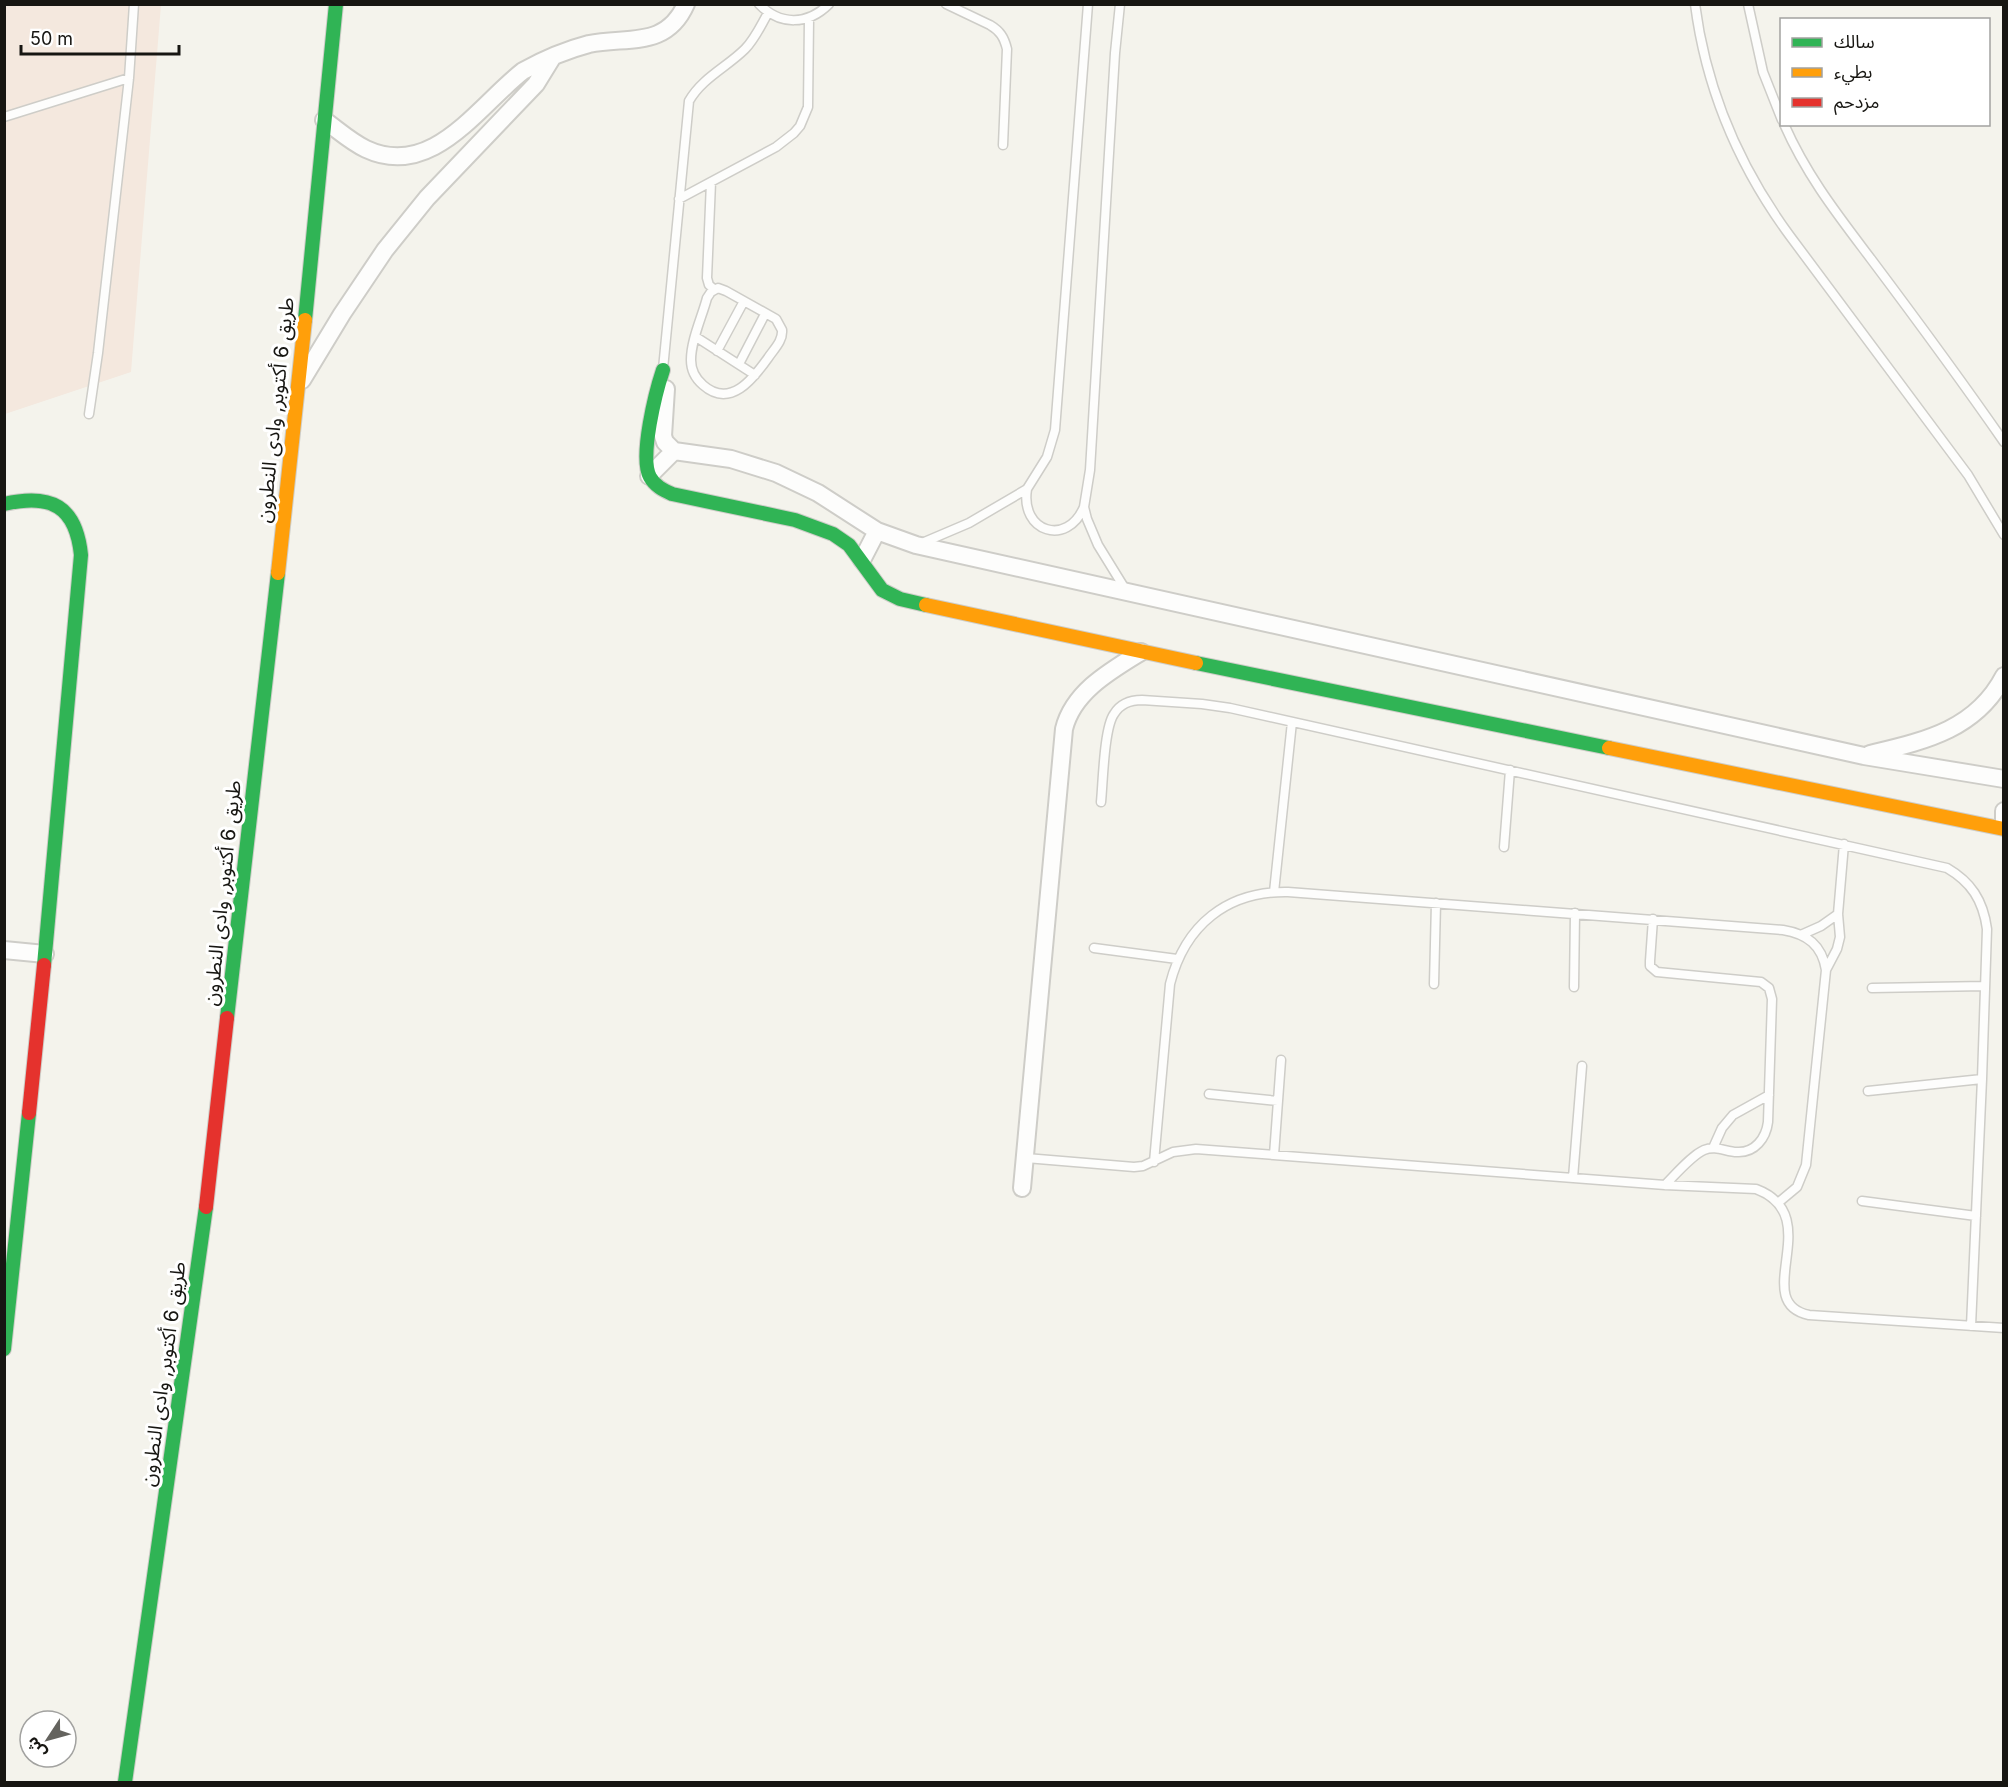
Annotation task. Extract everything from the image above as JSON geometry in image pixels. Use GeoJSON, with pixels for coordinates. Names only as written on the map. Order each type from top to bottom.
{"type":"FeatureCollection","features":[{"type":"Feature","properties":{"kind":"street","name":"طريق 6 أكتوبر, وادى النطرون"},"geometry":{"type":"LineString","coordinates":[[125,1782],[207,1198],[297,389],[336,4]]}},
{"type":"Feature","properties":{"kind":"street"},"geometry":{"type":"LineString","coordinates":[[324,120],[366,149],[386,155],[408,156],[428,151],[447,141],[523,71],[568,51],[603,41],[652,37],[674,25],[682,15],[686,4]]}},
{"type":"Feature","properties":{"kind":"street"},"geometry":{"type":"LineString","coordinates":[[297,389],[342,314],[385,250],[428,198],[536,84],[552,58]]}},
{"type":"Feature","properties":{"kind":"street"},"geometry":{"type":"LineString","coordinates":[[663,370],[666,391],[663,436],[674,451],[731,459],[776,473],[818,494],[877,531],[916,545],[1864,756],[2004,779]]}},
{"type":"Feature","properties":{"kind":"street"},"geometry":{"type":"LineString","coordinates":[[663,370],[658,380],[646,462],[649,476],[654,484],[672,494],[815,526],[849,544],[882,590],[900,599],[1140,652],[2004,829]]}},
{"type":"Feature","properties":{"kind":"street"},"geometry":{"type":"LineString","coordinates":[[649,476],[674,451]]}},
{"type":"Feature","properties":{"kind":"street"},"geometry":{"type":"LineString","coordinates":[[4,504],[27,498],[42,499],[56,504],[68,514],[81,540],[45,954],[4,1348]]}},
{"type":"Feature","properties":{"kind":"street"},"geometry":{"type":"LineString","coordinates":[[862,560],[877,531]]}},
{"type":"Feature","properties":{"kind":"street"},"geometry":{"type":"LineString","coordinates":[[1022,1188],[1064,729],[1073,706],[1084,693],[1140,652]]}},
{"type":"Feature","properties":{"kind":"street"},"geometry":{"type":"LineString","coordinates":[[1864,756],[1920,742],[1958,725],[1974,713],[2004,676]]}},
{"type":"Feature","properties":{"kind":"street"},"geometry":{"type":"LineString","coordinates":[[2004,811],[2004,822]]}},
{"type":"Feature","properties":{"kind":"street"},"geometry":{"type":"LineString","coordinates":[[4,950],[45,954]]}},
{"type":"Feature","properties":{"kind":"lane"},"geometry":{"type":"LineString","coordinates":[[89,414],[99,353],[129,78],[134,4]]}},
{"type":"Feature","properties":{"kind":"lane"},"geometry":{"type":"LineString","coordinates":[[759,4],[768,13],[788,21],[809,19],[821,13],[829,4]]}},
{"type":"Feature","properties":{"kind":"lane"},"geometry":{"type":"LineString","coordinates":[[946,4],[990,25],[1001,34],[1005,41],[1003,145]]}},
{"type":"Feature","properties":{"kind":"lane"},"geometry":{"type":"LineString","coordinates":[[1088,4],[1055,430],[1047,456],[1027,489],[1025,502],[1028,513],[1035,523],[1046,529],[1058,530],[1070,526],[1079,518],[1084,507],[1090,470],[1120,4]]}},
{"type":"Feature","properties":{"kind":"lane"},"geometry":{"type":"LineString","coordinates":[[1695,4],[1707,63],[1719,104],[1749,174],[1768,207],[1968,475],[2004,535]]}},
{"type":"Feature","properties":{"kind":"lane"},"geometry":{"type":"LineString","coordinates":[[1748,4],[1764,72],[1780,115]]}},
{"type":"Feature","properties":{"kind":"lane"},"geometry":{"type":"LineString","coordinates":[[663,370],[689,101],[701,85],[746,47],[768,13]]}},
{"type":"Feature","properties":{"kind":"lane"},"geometry":{"type":"LineString","coordinates":[[679,199],[776,147],[800,126],[808,107],[809,19]]}},
{"type":"Feature","properties":{"kind":"lane"},"geometry":{"type":"LineString","coordinates":[[4,117],[129,78]]}},
{"type":"Feature","properties":{"kind":"lane"},"geometry":{"type":"LineString","coordinates":[[1785,126],[1809,172],[1836,214],[2004,442]]}},
{"type":"Feature","properties":{"kind":"lane"},"geometry":{"type":"LineString","coordinates":[[711,182],[707,278],[709,285],[714,289],[722,289],[776,319],[783,336],[755,375],[740,390],[731,393],[721,393],[704,386],[693,371],[691,362],[707,298],[714,289]]}},
{"type":"Feature","properties":{"kind":"lane"},"geometry":{"type":"LineString","coordinates":[[717,351],[744,301]]}},
{"type":"Feature","properties":{"kind":"lane"},"geometry":{"type":"LineString","coordinates":[[739,364],[765,314]]}},
{"type":"Feature","properties":{"kind":"lane"},"geometry":{"type":"LineString","coordinates":[[696,337],[755,375]]}},
{"type":"Feature","properties":{"kind":"lane"},"geometry":{"type":"LineString","coordinates":[[916,545],[969,523],[1027,489]]}},
{"type":"Feature","properties":{"kind":"lane"},"geometry":{"type":"LineString","coordinates":[[1084,507],[1090,529],[1098,545],[1127,592]]}},
{"type":"Feature","properties":{"kind":"lane"},"geometry":{"type":"LineString","coordinates":[[1101,802],[1109,724],[1118,709],[1125,704],[1142,700],[1202,704],[1844,844],[1947,868],[1960,875],[1971,885],[1979,898],[1985,918],[1982,1078],[1971,1326]]}},
{"type":"Feature","properties":{"kind":"lane"},"geometry":{"type":"LineString","coordinates":[[1274,892],[1292,722]]}},
{"type":"Feature","properties":{"kind":"lane"},"geometry":{"type":"LineString","coordinates":[[1504,847],[1510,770]]}},
{"type":"Feature","properties":{"kind":"lane"},"geometry":{"type":"LineString","coordinates":[[1826,970],[1840,938],[1838,914],[1844,844]]}},
{"type":"Feature","properties":{"kind":"lane"},"geometry":{"type":"LineString","coordinates":[[1154,1162],[1168,996],[1177,959],[1200,925],[1222,908],[1247,897],[1274,892],[1653,919],[1783,930],[1803,934],[1820,949],[1826,970],[1806,1166],[1797,1187],[1779,1202]]}},
{"type":"Feature","properties":{"kind":"lane"},"geometry":{"type":"LineString","coordinates":[[1434,984],[1436,903]]}},
{"type":"Feature","properties":{"kind":"lane"},"geometry":{"type":"LineString","coordinates":[[1574,987],[1575,913]]}},
{"type":"Feature","properties":{"kind":"lane"},"geometry":{"type":"LineString","coordinates":[[1803,934],[1821,926],[1838,914]]}},
{"type":"Feature","properties":{"kind":"lane"},"geometry":{"type":"LineString","coordinates":[[1653,919],[1650,966],[1657,972],[1756,981],[1769,988],[1772,999],[1767,1130],[1760,1142],[1746,1151],[1737,1152],[1713,1148],[1698,1154],[1665,1185]]}},
{"type":"Feature","properties":{"kind":"lane"},"geometry":{"type":"LineString","coordinates":[[1094,948],[1177,959]]}},
{"type":"Feature","properties":{"kind":"lane"},"geometry":{"type":"LineString","coordinates":[[1872,987],[1985,986]]}},
{"type":"Feature","properties":{"kind":"lane"},"geometry":{"type":"LineString","coordinates":[[1274,1155],[1281,1060]]}},
{"type":"Feature","properties":{"kind":"lane"},"geometry":{"type":"LineString","coordinates":[[1573,1178],[1582,1066]]}},
{"type":"Feature","properties":{"kind":"lane"},"geometry":{"type":"LineString","coordinates":[[1868,1091],[1982,1078]]}},
{"type":"Feature","properties":{"kind":"lane"},"geometry":{"type":"LineString","coordinates":[[1209,1094],[1278,1101]]}},
{"type":"Feature","properties":{"kind":"lane"},"geometry":{"type":"LineString","coordinates":[[1713,1148],[1722,1128],[1733,1116],[1769,1095]]}},
{"type":"Feature","properties":{"kind":"lane"},"geometry":{"type":"LineString","coordinates":[[1026,1158],[1143,1167],[1173,1152],[1184,1150],[1665,1185],[1756,1189],[1769,1193],[1779,1202],[1786,1214],[1789,1227],[1784,1287],[1790,1306],[1798,1313],[2004,1328]]}},
{"type":"Feature","properties":{"kind":"lane"},"geometry":{"type":"LineString","coordinates":[[1862,1201],[1976,1216]]}},
{"type":"Feature","properties":{"kind":"shaded area"},"geometry":{"type":"Polygon","coordinates":[[[4,5],[161,5],[131,372],[5,414],[4,5]]]}},
{"type":"Feature","properties":{"kind":"traffic: fast"},"geometry":{"type":"LineString","coordinates":[[305,320],[336,4]]}},
{"type":"Feature","properties":{"kind":"traffic: fast"},"geometry":{"type":"LineString","coordinates":[[663,370],[656,393],[646,455],[650,477],[657,485],[672,494],[795,520],[833,534],[849,545],[882,590],[900,599],[926,605]]}},
{"type":"Feature","properties":{"kind":"traffic: fast"},"geometry":{"type":"LineString","coordinates":[[4,504],[35,500],[48,502],[58,507],[67,514],[73,525],[81,555],[44,965]]}},
{"type":"Feature","properties":{"kind":"traffic: fast"},"geometry":{"type":"LineString","coordinates":[[227,1018],[278,573]]}},
{"type":"Feature","properties":{"kind":"traffic: fast"},"geometry":{"type":"LineString","coordinates":[[1196,663],[1609,748]]}},
{"type":"Feature","properties":{"kind":"traffic: fast"},"geometry":{"type":"LineString","coordinates":[[4,1349],[29,1113]]}},
{"type":"Feature","properties":{"kind":"traffic: fast"},"geometry":{"type":"LineString","coordinates":[[125,1782],[206,1207]]}},
{"type":"Feature","properties":{"kind":"traffic: slow"},"geometry":{"type":"LineString","coordinates":[[278,573],[305,320]]}},
{"type":"Feature","properties":{"kind":"traffic: slow"},"geometry":{"type":"LineString","coordinates":[[926,605],[1196,663]]}},
{"type":"Feature","properties":{"kind":"traffic: slow"},"geometry":{"type":"LineString","coordinates":[[1609,748],[2004,829]]}},
{"type":"Feature","properties":{"kind":"traffic: jam"},"geometry":{"type":"LineString","coordinates":[[29,1113],[44,965]]}},
{"type":"Feature","properties":{"kind":"traffic: jam"},"geometry":{"type":"LineString","coordinates":[[206,1207],[227,1018]]}}]}
